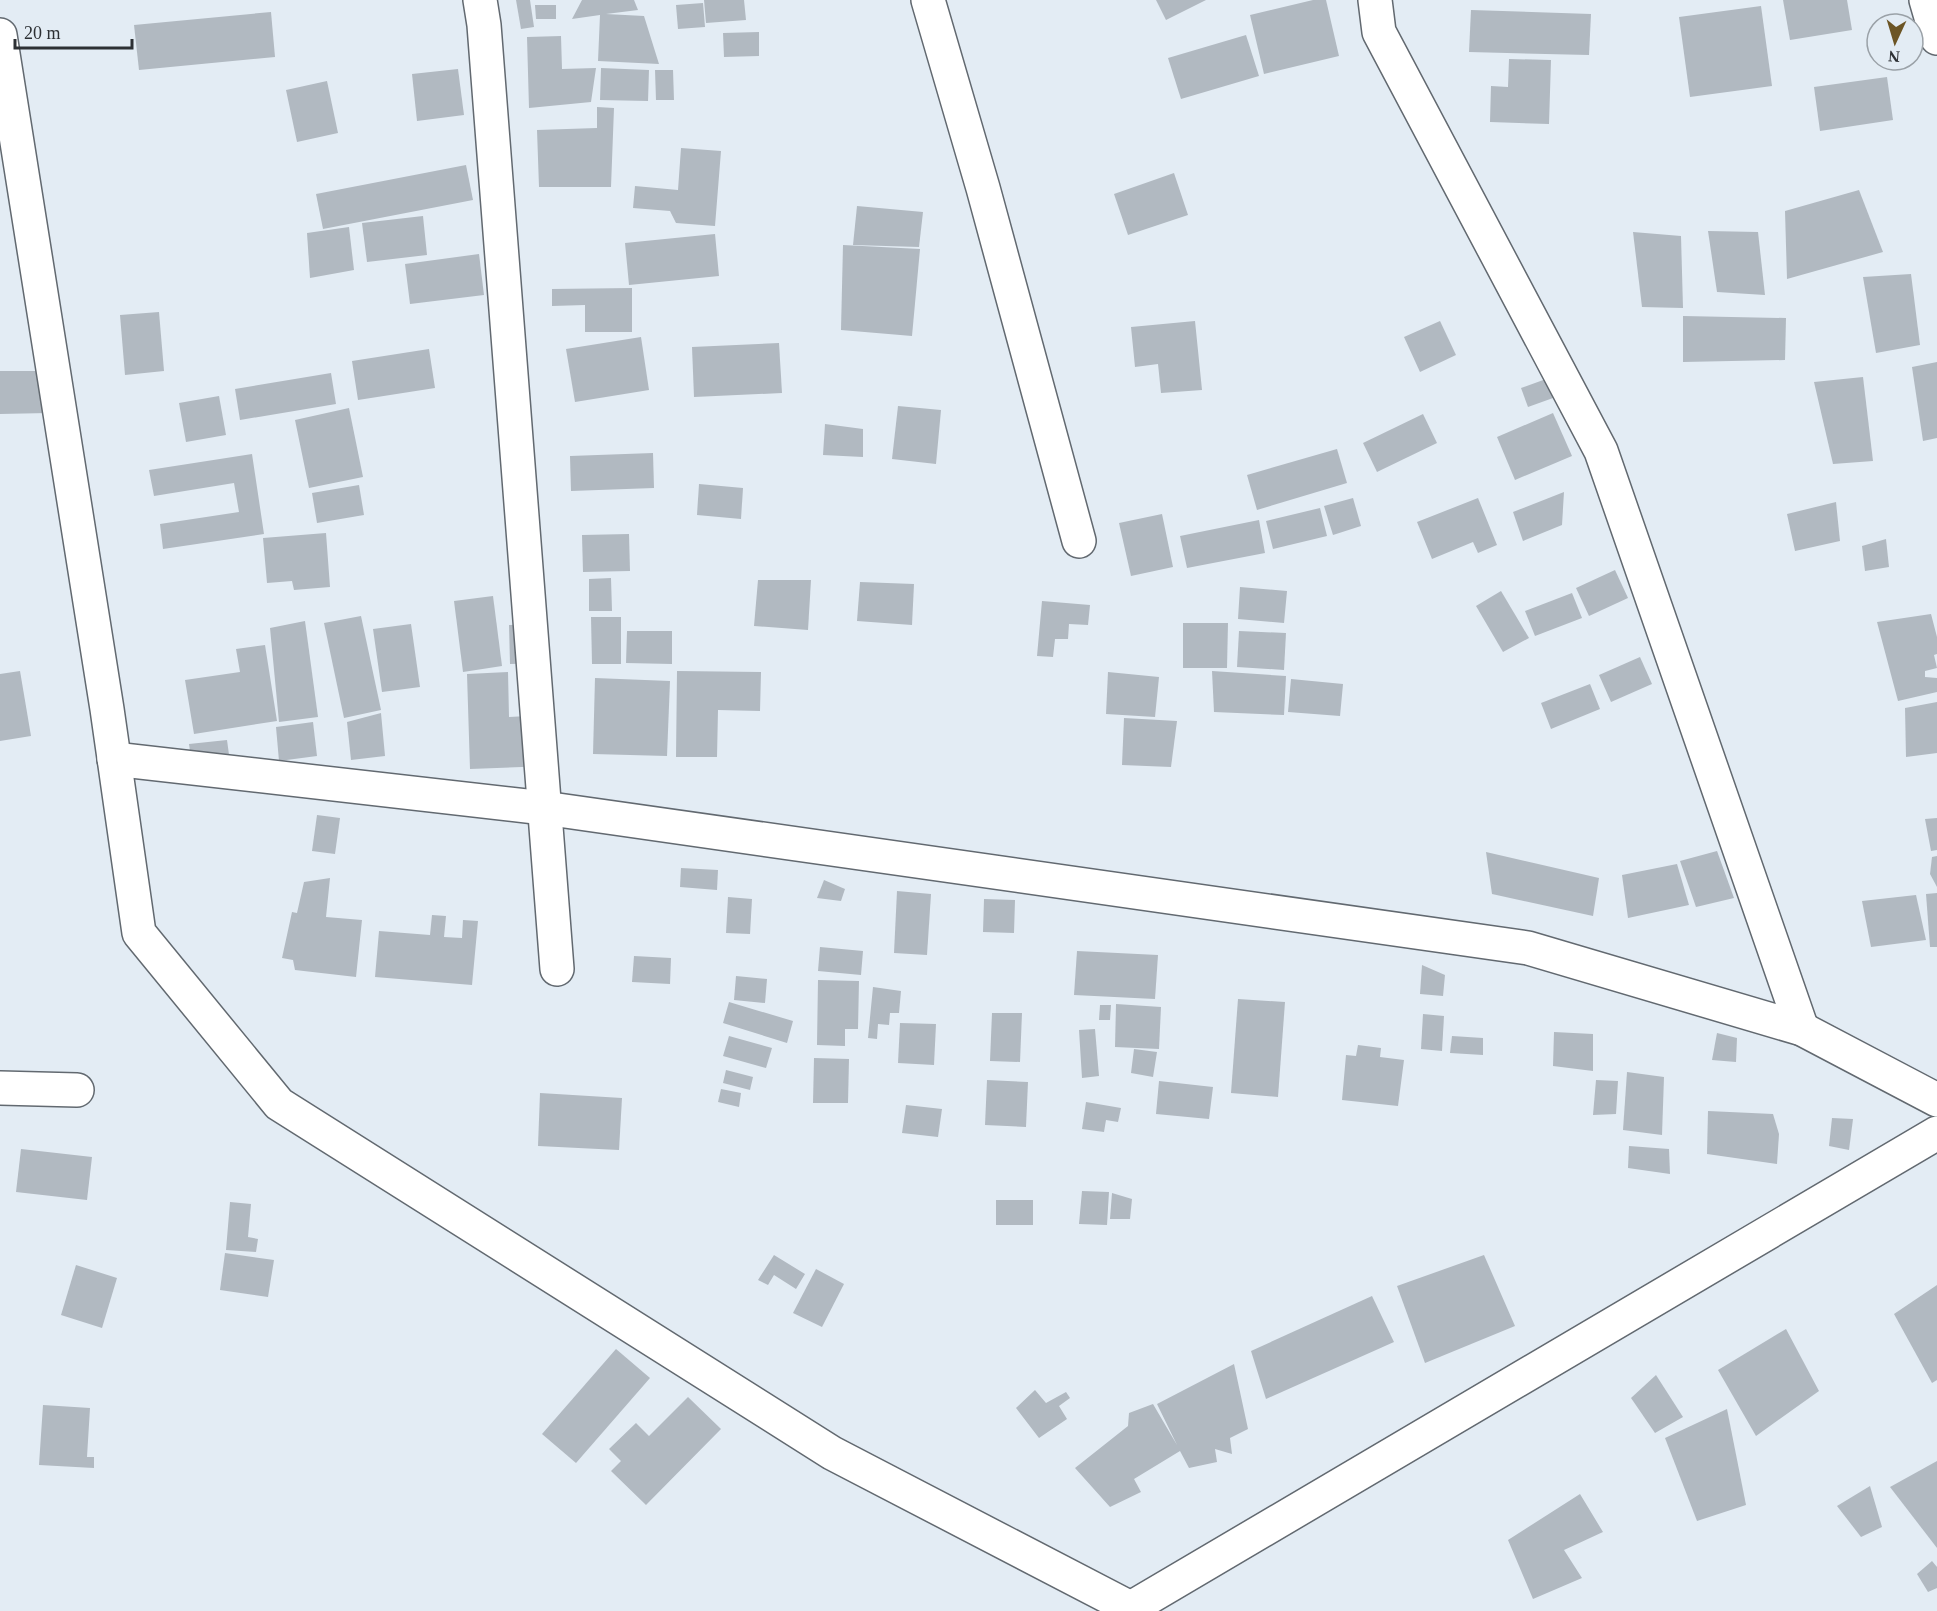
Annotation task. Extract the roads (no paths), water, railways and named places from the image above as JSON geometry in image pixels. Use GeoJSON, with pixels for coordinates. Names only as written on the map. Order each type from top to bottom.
{"type":"FeatureCollection","features":[{"type":"Feature","properties":{"kind":"street"},"geometry":{"type":"LineString","coordinates":[[480,0],[484,25],[557,969]]}},
{"type":"Feature","properties":{"kind":"street"},"geometry":{"type":"LineString","coordinates":[[927,0],[983,188],[1079,541]]}},
{"type":"Feature","properties":{"kind":"street"},"geometry":{"type":"LineString","coordinates":[[1375,0],[1379,32],[1601,451],[1802,1029]]}},
{"type":"Feature","properties":{"kind":"street"},"geometry":{"type":"LineString","coordinates":[[1926,0],[1937,38]]}},
{"type":"Feature","properties":{"kind":"street"},"geometry":{"type":"LineString","coordinates":[[0,35],[140,933],[279,1104],[832,1453],[1133,1610],[1937,1133]]}},
{"type":"Feature","properties":{"kind":"street"},"geometry":{"type":"LineString","coordinates":[[114,759],[544,808],[1528,948],[1802,1029],[1937,1100]]}},
{"type":"Feature","properties":{"kind":"street"},"geometry":{"type":"LineString","coordinates":[[0,1088],[77,1090]]}}]}
